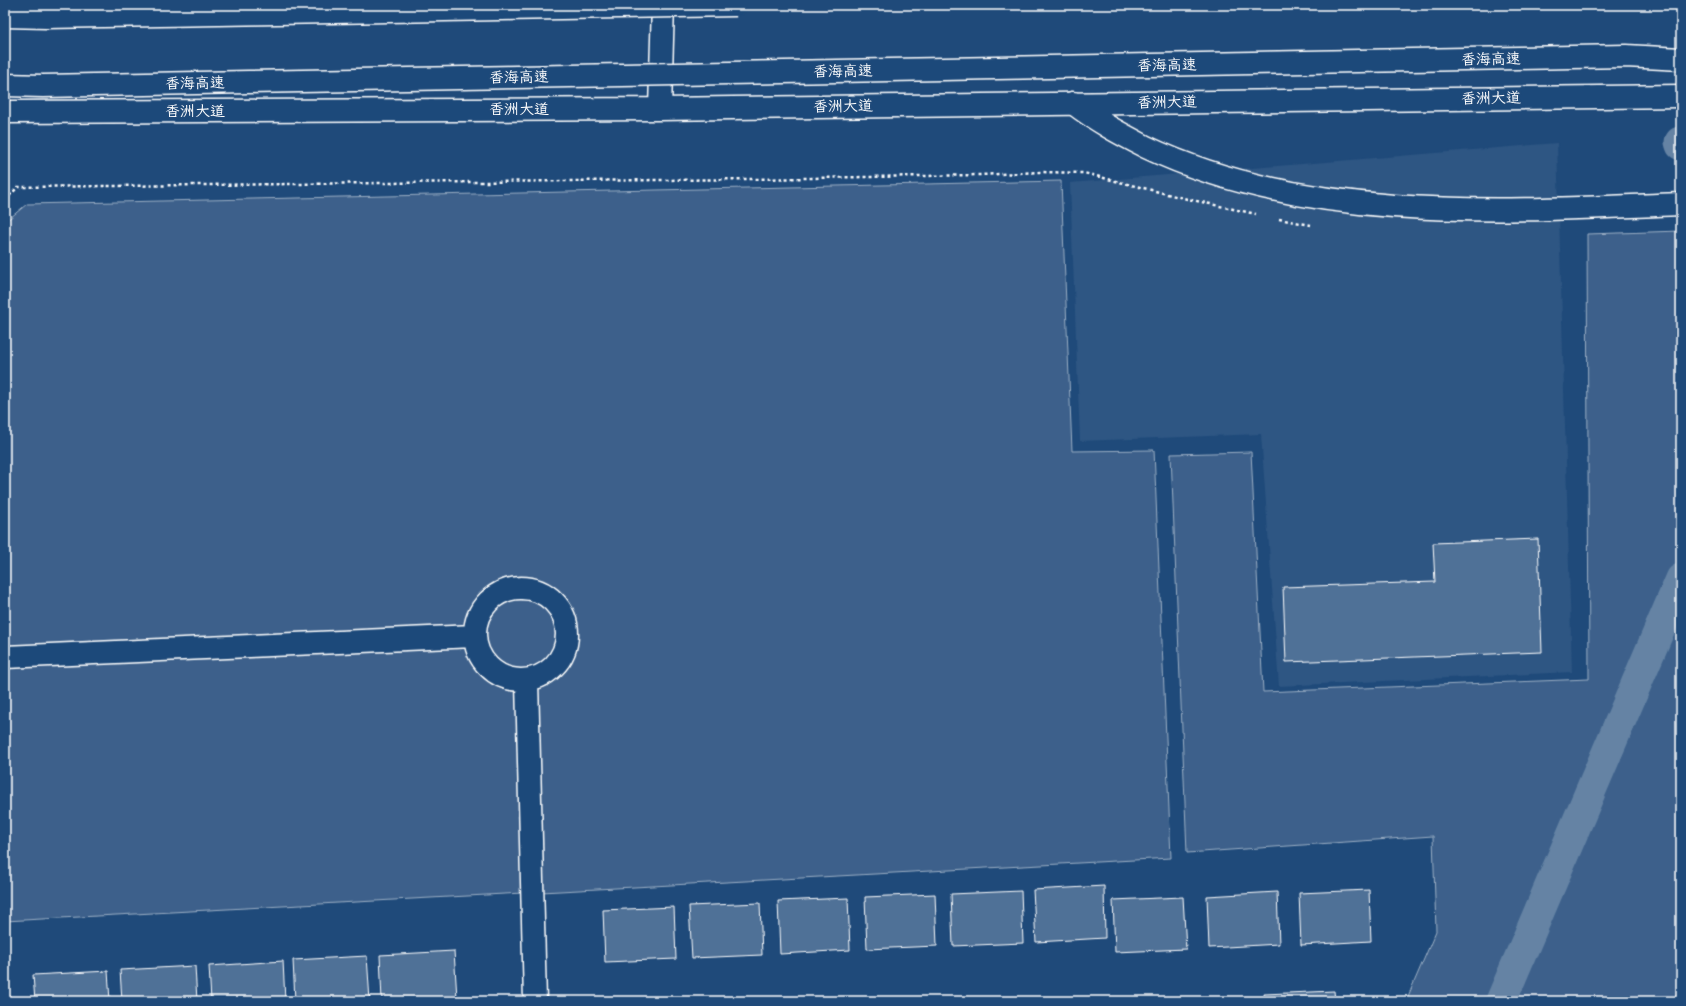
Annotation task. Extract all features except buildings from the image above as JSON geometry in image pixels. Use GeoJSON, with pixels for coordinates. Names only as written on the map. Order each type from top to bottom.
{"type":"FeatureCollection","features":[{"type":"Feature","properties":{"kind":"main road"},"geometry":{"type":"LineString","coordinates":[[660,108],[663,5]]}},
{"type":"Feature","properties":{"kind":"main road"},"geometry":{"type":"LineString","coordinates":[[5,16],[54,17],[736,5]]}},
{"type":"Feature","properties":{"kind":"main road","name":"香海高速"},"geometry":{"type":"LineString","coordinates":[[5,85],[51,86],[1626,56],[1681,59]]}},
{"type":"Feature","properties":{"kind":"main road","name":"香洲大道"},"geometry":{"type":"LineString","coordinates":[[5,112],[660,108],[1681,96]]}},
{"type":"Feature","properties":{"kind":"main road"},"geometry":{"type":"LineString","coordinates":[[1073,103],[1087,114],[1125,137],[1175,160],[1230,178],[1281,191],[1326,199],[1423,208],[1550,210],[1681,204]]}},
{"type":"Feature","properties":{"kind":"main road"},"geometry":{"type":"LineString","coordinates":[[526,588],[541,592],[553,600],[562,612],[567,626],[567,641],[563,656],[554,668],[542,677],[527,681],[511,681],[496,675],[484,665],[474,636],[476,620],[484,606],[496,595],[510,589],[526,588]]}},
{"type":"Feature","properties":{"kind":"main road"},"geometry":{"type":"LineString","coordinates":[[5,657],[474,636]]}},
{"type":"Feature","properties":{"kind":"main road"},"geometry":{"type":"LineString","coordinates":[[527,681],[536,1001]]}},
{"type":"Feature","properties":{"kind":"path"},"geometry":{"type":"LineString","coordinates":[[5,200],[18,187],[762,179],[971,175],[1040,172],[1084,173],[1183,198],[1259,215]]}},
{"type":"Feature","properties":{"kind":"path"},"geometry":{"type":"LineString","coordinates":[[1274,218],[1312,225]]}},
{"type":"Feature","properties":{"kind":"shaded area"},"geometry":{"type":"Polygon","coordinates":[[[1557,143],[1572,672],[1279,686],[1261,434],[1080,441],[1070,183],[1557,143]]]}},
{"type":"Feature","properties":{"kind":"shaded area"},"geometry":{"type":"Polygon","coordinates":[[[1061,181],[1072,451],[1154,450],[1171,858],[5,921],[5,222],[27,204],[1061,181]]]}},
{"type":"Feature","properties":{"kind":"shaded area"},"geometry":{"type":"Polygon","coordinates":[[[1681,231],[1681,1001],[1406,1001],[1436,931],[1433,836],[1187,853],[1171,454],[1251,452],[1263,692],[1589,679],[1587,234],[1681,231]]]}},
{"type":"Feature","properties":{"kind":"waterway"},"geometry":{"type":"LineString","coordinates":[[1501,1001],[1681,579]]}}]}
